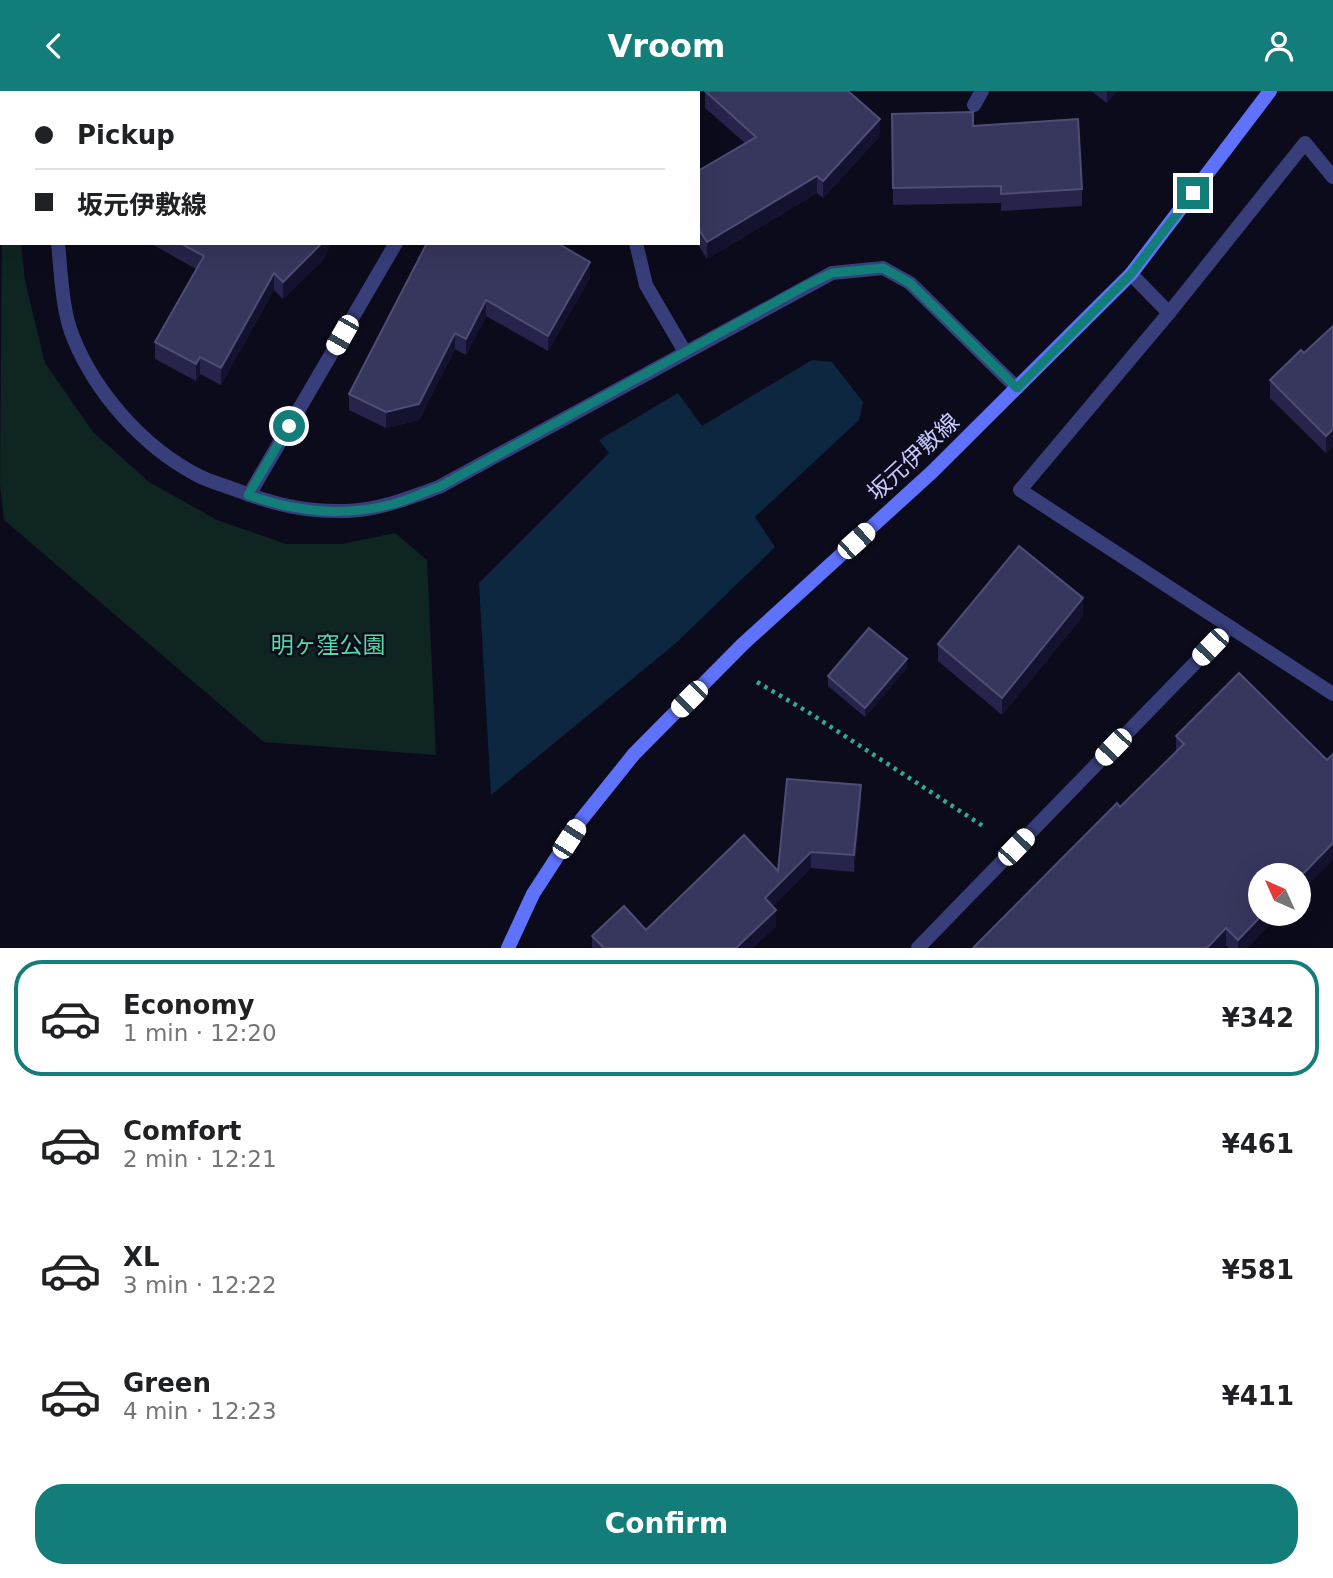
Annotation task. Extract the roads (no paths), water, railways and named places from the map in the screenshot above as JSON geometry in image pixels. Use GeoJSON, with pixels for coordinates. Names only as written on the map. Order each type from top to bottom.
{"type":"FeatureCollection","features":[{"type":"Feature","properties":{"kind":"main road","name":"坂元伊敷線"},"geometry":{"type":"LineString","coordinates":[[508,948],[533,894],[581,820],[634,754],[743,644],[932,472],[1131,274],[1270,91]]}},
{"type":"Feature","properties":{"kind":"street"},"geometry":{"type":"LineString","coordinates":[[974,105],[982,91]]}},
{"type":"Feature","properties":{"kind":"street"},"geometry":{"type":"LineString","coordinates":[[1333,177],[1305,143],[1169,313],[1020,490],[1333,694]]}},
{"type":"Feature","properties":{"kind":"street"},"geometry":{"type":"LineString","coordinates":[[58,245],[63,292],[72,336],[93,376],[127,421],[164,455],[200,476],[277,505],[315,511],[350,511],[393,504],[439,487],[832,273],[883,268],[910,283],[1017,388]]}},
{"type":"Feature","properties":{"kind":"street"},"geometry":{"type":"LineString","coordinates":[[248,495],[395,245]]}},
{"type":"Feature","properties":{"kind":"street"},"geometry":{"type":"LineString","coordinates":[[636,245],[646,285],[685,352]]}},
{"type":"Feature","properties":{"kind":"street"},"geometry":{"type":"LineString","coordinates":[[1131,274],[1169,313]]}},
{"type":"Feature","properties":{"kind":"street"},"geometry":{"type":"LineString","coordinates":[[918,948],[1230,627]]}},
{"type":"Feature","properties":{"kind":"water"},"geometry":{"type":"Polygon","coordinates":[[[812,360],[832,362],[863,402],[859,420],[755,517],[775,547],[676,643],[491,795],[479,583],[609,453],[599,440],[678,393],[702,426],[812,360]]]}},
{"type":"Feature","properties":{"kind":"park label","name":"明ヶ窪公園"},"geometry":{"type":"Point","coordinates":[328,645]}}]}
